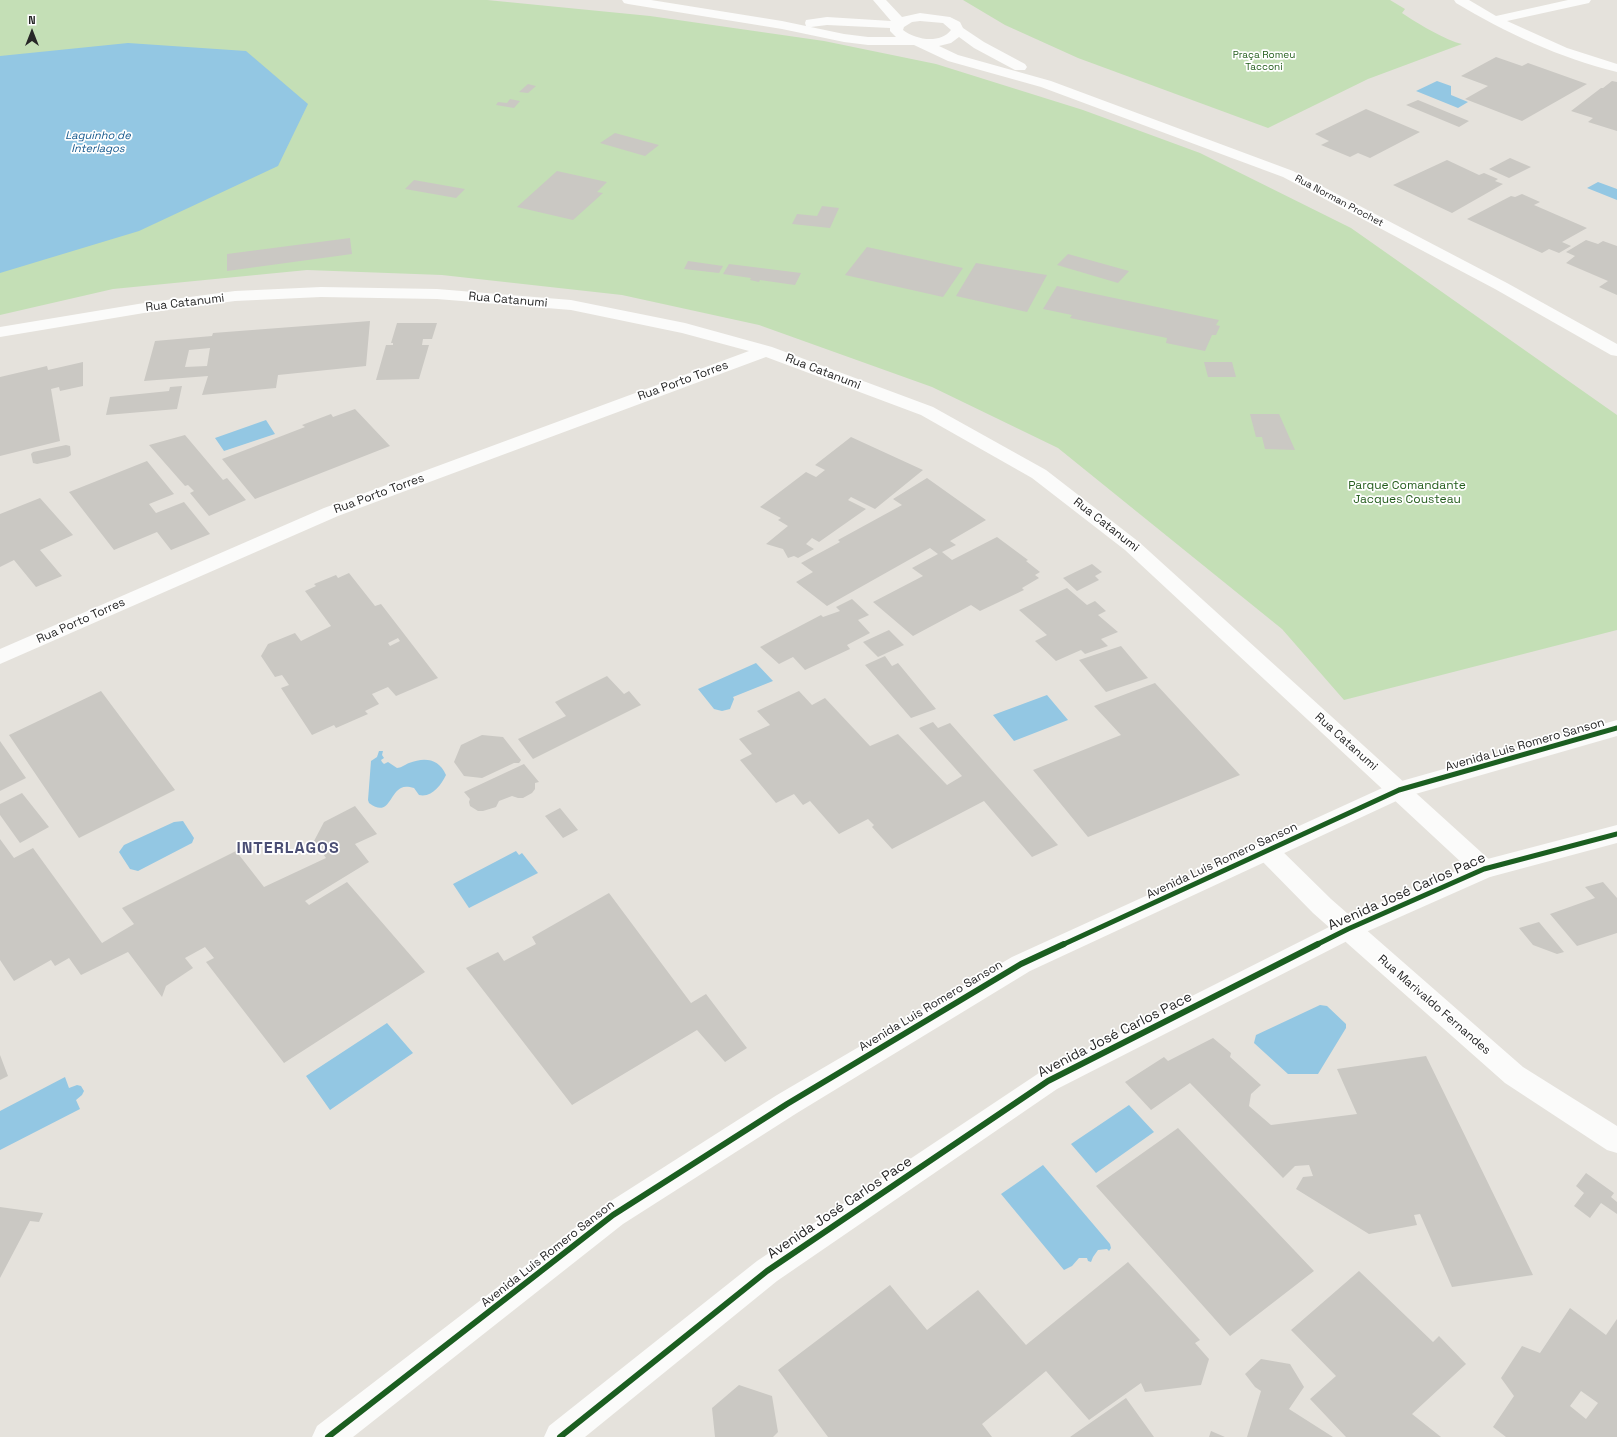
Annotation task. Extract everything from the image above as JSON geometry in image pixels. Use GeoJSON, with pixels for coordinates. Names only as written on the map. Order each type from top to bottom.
{"type":"FeatureCollection","features":[{"type":"Feature","properties":{"kind":"street","name":"Rua Norman Prochet"},"geometry":{"type":"LineString","coordinates":[[628,0],[782,25],[844,38],[917,42],[953,58],[1046,84],[1288,174],[1500,286],[1617,350]]}},
{"type":"Feature","properties":{"kind":"street"},"geometry":{"type":"LineString","coordinates":[[878,0],[899,24]]}},
{"type":"Feature","properties":{"kind":"street"},"geometry":{"type":"LineString","coordinates":[[1460,0],[1494,20],[1562,51],[1617,68]]}},
{"type":"Feature","properties":{"kind":"street"},"geometry":{"type":"LineString","coordinates":[[1494,20],[1585,0]]}},
{"type":"Feature","properties":{"kind":"street"},"geometry":{"type":"LineString","coordinates":[[924,6],[934,17]]}},
{"type":"Feature","properties":{"kind":"street","name":"Rua Norman Prochet"},"geometry":{"type":"LineString","coordinates":[[934,17],[955,24],[958,30],[979,45],[1013,63],[1046,84]]}},
{"type":"Feature","properties":{"kind":"street"},"geometry":{"type":"LineString","coordinates":[[934,17],[908,19],[899,24],[896,31],[902,37],[917,42],[947,40],[955,36],[958,30]]}},
{"type":"Feature","properties":{"kind":"street","name":"Rua Norman Prochet"},"geometry":{"type":"LineString","coordinates":[[782,25],[827,21],[899,24]]}},
{"type":"Feature","properties":{"kind":"street","name":"Rua Catanumi"},"geometry":{"type":"LineString","coordinates":[[0,332],[144,308],[235,296],[321,292],[437,294],[571,305],[685,328],[766,351],[927,411],[1040,474],[1132,546],[1484,869]]}},
{"type":"Feature","properties":{"kind":"street","name":"Rua Porto Torres"},"geometry":{"type":"LineString","coordinates":[[0,656],[330,512],[766,351]]}},
{"type":"Feature","properties":{"kind":"street","name":"Avenida Luis Romero Sanson"},"geometry":{"type":"LineString","coordinates":[[328,1437],[613,1216],[787,1104],[1021,964],[1399,790],[1617,728]]}},
{"type":"Feature","properties":{"kind":"street","name":"Avenida José Carlos Pace"},"geometry":{"type":"LineString","coordinates":[[560,1437],[768,1271],[1048,1081],[1348,929],[1484,869],[1617,834]]}},
{"type":"Feature","properties":{"kind":"street","name":"Rua Marivaldo Fernandes"},"geometry":{"type":"LineString","coordinates":[[1267,851],[1300,885],[1348,929],[1514,1075],[1617,1141]]}},
{"type":"Feature","properties":{"kind":"green space","name":"Parque Comandante Jacques Cousteau"},"geometry":{"type":"Polygon","coordinates":[[[0,0],[487,0],[650,16],[824,41],[936,64],[1083,110],[1200,153],[1351,228],[1617,415],[1617,630],[1344,700],[1282,629],[1058,448],[932,387],[759,325],[622,295],[442,275],[307,270],[113,289],[0,315],[0,0]]]}},
{"type":"Feature","properties":{"kind":"green space","name":"Praça Romeu Tacconi"},"geometry":{"type":"Polygon","coordinates":[[[963,0],[1390,0],[1405,9],[1402,13],[1415,21],[1440,35],[1462,44],[1368,79],[1268,128],[1078,58],[1005,25],[963,0]]]}},
{"type":"Feature","properties":{"kind":"water","name":"Laguinho de Interlagos"},"geometry":{"type":"Polygon","coordinates":[[[128,43],[246,51],[308,104],[278,166],[139,231],[0,273],[0,56],[128,43]]]}},
{"type":"Feature","properties":{"kind":"water"},"geometry":{"type":"Polygon","coordinates":[[[1437,81],[1451,86],[1451,95],[1468,102],[1458,108],[1416,91],[1437,81]]]}},
{"type":"Feature","properties":{"kind":"water"},"geometry":{"type":"Polygon","coordinates":[[[1598,182],[1617,189],[1617,200],[1587,188],[1598,182]]]}},
{"type":"Feature","properties":{"kind":"water"},"geometry":{"type":"Polygon","coordinates":[[[266,420],[275,434],[224,451],[215,438],[266,420]]]}},
{"type":"Feature","properties":{"kind":"water"},"geometry":{"type":"Polygon","coordinates":[[[756,663],[773,681],[733,697],[734,699],[730,709],[722,711],[714,709],[698,689],[756,663]]]}},
{"type":"Feature","properties":{"kind":"water"},"geometry":{"type":"Polygon","coordinates":[[[1047,695],[1068,720],[1014,741],[993,715],[1047,695]]]}},
{"type":"Feature","properties":{"kind":"water"},"geometry":{"type":"Polygon","coordinates":[[[379,751],[383,751],[382,755],[384,758],[381,760],[384,764],[388,762],[397,768],[400,768],[415,761],[430,760],[439,765],[446,775],[439,787],[428,795],[419,795],[414,788],[404,787],[397,791],[385,806],[381,808],[376,807],[369,803],[368,800],[371,761],[377,757],[379,751]]]}},
{"type":"Feature","properties":{"kind":"water"},"geometry":{"type":"Polygon","coordinates":[[[183,821],[194,838],[192,843],[138,871],[130,869],[119,852],[124,845],[174,822],[183,821]]]}},
{"type":"Feature","properties":{"kind":"water"},"geometry":{"type":"Polygon","coordinates":[[[516,851],[519,855],[522,853],[538,873],[469,908],[453,884],[516,851]]]}},
{"type":"Feature","properties":{"kind":"water"},"geometry":{"type":"Polygon","coordinates":[[[1320,1005],[1327,1006],[1346,1024],[1346,1028],[1318,1074],[1288,1074],[1254,1043],[1256,1035],[1320,1005]]]}},
{"type":"Feature","properties":{"kind":"water"},"geometry":{"type":"Polygon","coordinates":[[[387,1023],[413,1053],[330,1110],[306,1076],[387,1023]]]}},
{"type":"Feature","properties":{"kind":"water"},"geometry":{"type":"Polygon","coordinates":[[[65,1077],[69,1088],[77,1085],[81,1086],[84,1091],[76,1100],[80,1109],[0,1150],[0,1111],[65,1077]]]}},
{"type":"Feature","properties":{"kind":"water"},"geometry":{"type":"Polygon","coordinates":[[[1129,1105],[1154,1132],[1096,1173],[1071,1144],[1129,1105]]]}},
{"type":"Feature","properties":{"kind":"water"},"geometry":{"type":"Polygon","coordinates":[[[1043,1165],[1110,1244],[1111,1248],[1109,1251],[1107,1249],[1098,1250],[1091,1262],[1088,1261],[1087,1258],[1079,1258],[1072,1266],[1064,1270],[1001,1194],[1043,1165]]]}},
{"type":"Feature","properties":{"kind":"building"},"geometry":{"type":"Polygon","coordinates":[[[1496,57],[1522,66],[1528,63],[1587,84],[1522,121],[1465,99],[1488,86],[1461,76],[1496,57]]]}},
{"type":"Feature","properties":{"kind":"building"},"geometry":{"type":"Polygon","coordinates":[[[1612,81],[1617,82],[1617,131],[1588,122],[1593,118],[1571,111],[1601,88],[1612,81]]]}},
{"type":"Feature","properties":{"kind":"building"},"geometry":{"type":"Polygon","coordinates":[[[528,84],[536,86],[528,93],[519,92],[528,84]]]}},
{"type":"Feature","properties":{"kind":"building"},"geometry":{"type":"Polygon","coordinates":[[[510,99],[520,101],[514,108],[496,105],[498,102],[507,103],[510,99]]]}},
{"type":"Feature","properties":{"kind":"building"},"geometry":{"type":"Polygon","coordinates":[[[1418,100],[1469,121],[1459,127],[1406,105],[1418,100]]]}},
{"type":"Feature","properties":{"kind":"building"},"geometry":{"type":"Polygon","coordinates":[[[1366,109],[1420,132],[1370,158],[1358,153],[1350,157],[1321,145],[1329,141],[1315,134],[1366,109]]]}},
{"type":"Feature","properties":{"kind":"building"},"geometry":{"type":"Polygon","coordinates":[[[615,133],[659,145],[645,156],[600,143],[615,133]]]}},
{"type":"Feature","properties":{"kind":"building"},"geometry":{"type":"Polygon","coordinates":[[[1510,158],[1531,167],[1509,178],[1489,169],[1510,158]]]}},
{"type":"Feature","properties":{"kind":"building"},"geometry":{"type":"Polygon","coordinates":[[[1447,160],[1479,175],[1484,173],[1498,179],[1495,181],[1503,184],[1452,213],[1393,185],[1447,160]]]}},
{"type":"Feature","properties":{"kind":"building"},"geometry":{"type":"Polygon","coordinates":[[[557,171],[607,182],[597,192],[603,193],[573,220],[517,207],[557,171]]]}},
{"type":"Feature","properties":{"kind":"building"},"geometry":{"type":"Polygon","coordinates":[[[414,180],[465,189],[456,198],[405,189],[414,180]]]}},
{"type":"Feature","properties":{"kind":"building"},"geometry":{"type":"Polygon","coordinates":[[[1522,194],[1540,202],[1534,205],[1587,228],[1562,242],[1571,246],[1559,253],[1549,249],[1542,253],[1467,219],[1511,196],[1515,197],[1522,194]]]}},
{"type":"Feature","properties":{"kind":"building"},"geometry":{"type":"Polygon","coordinates":[[[822,206],[839,208],[830,228],[792,224],[797,214],[817,216],[822,206]]]}},
{"type":"Feature","properties":{"kind":"building"},"geometry":{"type":"Polygon","coordinates":[[[350,238],[352,254],[227,271],[227,254],[350,238]]]}},
{"type":"Feature","properties":{"kind":"building"},"geometry":{"type":"Polygon","coordinates":[[[1586,240],[1598,244],[1603,241],[1617,246],[1617,295],[1599,287],[1608,281],[1566,263],[1575,256],[1566,252],[1586,240]]]}},
{"type":"Feature","properties":{"kind":"building"},"geometry":{"type":"Polygon","coordinates":[[[867,247],[963,268],[943,297],[845,275],[867,247]]]}},
{"type":"Feature","properties":{"kind":"building"},"geometry":{"type":"Polygon","coordinates":[[[1068,254],[1129,271],[1118,283],[1057,265],[1068,254]]]}},
{"type":"Feature","properties":{"kind":"building"},"geometry":{"type":"Polygon","coordinates":[[[688,261],[723,266],[719,273],[684,269],[688,261]]]}},
{"type":"Feature","properties":{"kind":"building"},"geometry":{"type":"Polygon","coordinates":[[[976,263],[1047,275],[1027,312],[956,296],[976,263]]]}},
{"type":"Feature","properties":{"kind":"building"},"geometry":{"type":"Polygon","coordinates":[[[729,264],[801,273],[795,285],[760,280],[759,282],[750,280],[751,278],[723,274],[729,264]]]}},
{"type":"Feature","properties":{"kind":"building"},"geometry":{"type":"Polygon","coordinates":[[[1057,286],[1219,320],[1216,325],[1220,326],[1216,335],[1212,335],[1205,351],[1166,343],[1167,338],[1070,318],[1072,315],[1043,309],[1057,286]]]}},
{"type":"Feature","properties":{"kind":"building"},"geometry":{"type":"Polygon","coordinates":[[[370,321],[366,366],[278,375],[276,388],[202,395],[208,376],[144,381],[155,341],[212,336],[213,333],[370,321]],[[210,348],[189,350],[185,367],[207,366],[210,348]]]}},
{"type":"Feature","properties":{"kind":"building"},"geometry":{"type":"Polygon","coordinates":[[[397,323],[437,323],[432,339],[423,339],[422,345],[429,345],[419,379],[376,380],[386,345],[393,345],[393,343],[391,343],[397,323]]]}},
{"type":"Feature","properties":{"kind":"building"},"geometry":{"type":"Polygon","coordinates":[[[83,362],[83,386],[60,391],[59,387],[51,389],[60,441],[0,456],[0,377],[47,366],[48,370],[83,362]]]}},
{"type":"Feature","properties":{"kind":"building"},"geometry":{"type":"Polygon","coordinates":[[[1204,362],[1232,362],[1236,377],[1208,377],[1204,362]]]}},
{"type":"Feature","properties":{"kind":"building"},"geometry":{"type":"Polygon","coordinates":[[[182,386],[177,409],[106,415],[110,397],[169,391],[170,387],[182,386]]]}},
{"type":"Feature","properties":{"kind":"building"},"geometry":{"type":"Polygon","coordinates":[[[355,409],[390,446],[255,499],[222,459],[305,427],[302,425],[331,414],[333,417],[355,409]]]}},
{"type":"Feature","properties":{"kind":"building"},"geometry":{"type":"Polygon","coordinates":[[[1250,414],[1279,414],[1295,450],[1265,449],[1262,437],[1256,437],[1250,414]]]}},
{"type":"Feature","properties":{"kind":"building"},"geometry":{"type":"Polygon","coordinates":[[[185,435],[223,480],[227,478],[246,500],[209,516],[190,493],[194,491],[188,485],[185,486],[149,445],[185,435]]]}},
{"type":"Feature","properties":{"kind":"building"},"geometry":{"type":"Polygon","coordinates":[[[851,437],[923,470],[875,509],[851,497],[848,500],[866,509],[819,542],[812,538],[806,544],[814,549],[798,558],[794,556],[788,558],[783,549],[766,544],[788,526],[778,520],[781,518],[760,507],[806,472],[816,477],[825,470],[815,465],[851,437]]]}},
{"type":"Feature","properties":{"kind":"building"},"geometry":{"type":"Polygon","coordinates":[[[66,445],[70,446],[71,455],[68,457],[37,464],[33,463],[31,454],[33,452],[66,445]]]}},
{"type":"Feature","properties":{"kind":"building"},"geometry":{"type":"Polygon","coordinates":[[[147,461],[174,494],[149,504],[156,513],[184,502],[210,534],[171,550],[157,532],[114,550],[69,492],[147,461]]]}},
{"type":"Feature","properties":{"kind":"building"},"geometry":{"type":"Polygon","coordinates":[[[927,478],[986,520],[950,541],[956,545],[942,552],[952,560],[997,537],[1028,560],[1026,561],[1040,572],[1035,575],[1039,578],[1022,588],[1024,590],[980,611],[971,605],[913,636],[873,602],[923,576],[912,568],[938,554],[930,548],[827,606],[796,582],[813,572],[801,563],[840,542],[838,540],[902,505],[893,499],[927,478]]]}},
{"type":"Feature","properties":{"kind":"building"},"geometry":{"type":"Polygon","coordinates":[[[40,498],[73,535],[40,550],[62,576],[36,587],[14,560],[0,567],[0,514],[40,498]]]}},
{"type":"Feature","properties":{"kind":"building"},"geometry":{"type":"Polygon","coordinates":[[[1092,564],[1102,572],[1095,576],[1099,580],[1077,591],[1063,578],[1092,564]]]}},
{"type":"Feature","properties":{"kind":"building"},"geometry":{"type":"Polygon","coordinates":[[[349,573],[375,606],[381,604],[438,678],[396,696],[388,687],[372,694],[379,704],[365,711],[368,714],[336,728],[334,725],[312,735],[281,688],[289,685],[282,675],[275,677],[261,656],[268,644],[295,633],[301,641],[331,626],[305,591],[316,586],[314,584],[336,575],[338,578],[349,573]],[[398,638],[388,643],[390,646],[400,641],[398,638]]]}},
{"type":"Feature","properties":{"kind":"building"},"geometry":{"type":"Polygon","coordinates":[[[1067,588],[1087,605],[1095,601],[1106,611],[1098,615],[1118,632],[1101,639],[1108,646],[1085,654],[1081,650],[1056,661],[1035,641],[1047,635],[1019,610],[1067,588]]]}},
{"type":"Feature","properties":{"kind":"building"},"geometry":{"type":"Polygon","coordinates":[[[852,599],[869,615],[858,620],[870,633],[847,645],[850,649],[805,670],[793,657],[779,664],[760,647],[821,615],[823,617],[840,611],[836,607],[852,599]]]}},
{"type":"Feature","properties":{"kind":"building"},"geometry":{"type":"Polygon","coordinates":[[[889,630],[904,645],[878,657],[863,642],[889,630]]]}},
{"type":"Feature","properties":{"kind":"building"},"geometry":{"type":"Polygon","coordinates":[[[1121,646],[1148,678],[1106,692],[1079,660],[1121,646]]]}},
{"type":"Feature","properties":{"kind":"building"},"geometry":{"type":"Polygon","coordinates":[[[885,656],[892,666],[898,663],[936,709],[911,718],[865,665],[885,656]]]}},
{"type":"Feature","properties":{"kind":"building"},"geometry":{"type":"Polygon","coordinates":[[[607,676],[624,694],[629,691],[641,705],[533,759],[518,739],[566,716],[555,702],[607,676]]]}},
{"type":"Feature","properties":{"kind":"building"},"geometry":{"type":"Polygon","coordinates":[[[1155,683],[1240,775],[1088,837],[1033,770],[1121,735],[1094,706],[1155,683]]]}},
{"type":"Feature","properties":{"kind":"building"},"geometry":{"type":"Polygon","coordinates":[[[101,691],[175,790],[79,838],[9,735],[101,691]]]}},
{"type":"Feature","properties":{"kind":"building"},"geometry":{"type":"Polygon","coordinates":[[[799,691],[812,705],[825,698],[870,746],[898,734],[947,785],[962,776],[919,728],[933,722],[938,728],[950,723],[1058,845],[1032,857],[984,801],[892,849],[872,827],[874,825],[868,819],[839,834],[810,801],[803,805],[794,794],[776,803],[740,760],[752,754],[739,739],[770,725],[757,711],[799,691]]]}},
{"type":"Feature","properties":{"kind":"building"},"geometry":{"type":"Polygon","coordinates":[[[482,735],[503,737],[521,760],[519,763],[514,763],[482,778],[464,776],[454,762],[461,745],[482,735]]]}},
{"type":"Feature","properties":{"kind":"building"},"geometry":{"type":"Polygon","coordinates":[[[0,741],[26,778],[0,791],[0,741]]]}},
{"type":"Feature","properties":{"kind":"building"},"geometry":{"type":"Polygon","coordinates":[[[524,764],[539,782],[535,783],[535,789],[532,793],[523,798],[512,796],[499,801],[496,807],[483,811],[478,811],[470,806],[470,799],[464,792],[524,764]]]}},
{"type":"Feature","properties":{"kind":"building"},"geometry":{"type":"Polygon","coordinates":[[[22,793],[49,827],[20,843],[0,815],[0,804],[22,793]]]}},
{"type":"Feature","properties":{"kind":"building"},"geometry":{"type":"Polygon","coordinates":[[[355,806],[377,834],[355,844],[369,862],[305,901],[309,905],[347,882],[425,972],[284,1063],[206,962],[214,958],[205,947],[185,958],[193,968],[166,986],[162,997],[128,952],[81,975],[69,958],[55,966],[51,960],[14,981],[0,960],[0,839],[14,858],[33,848],[102,943],[134,924],[122,908],[236,851],[264,887],[326,858],[314,841],[324,822],[355,806]]]}},
{"type":"Feature","properties":{"kind":"building"},"geometry":{"type":"Polygon","coordinates":[[[560,808],[578,830],[563,838],[545,816],[560,808]]]}},
{"type":"Feature","properties":{"kind":"building"},"geometry":{"type":"Polygon","coordinates":[[[1603,882],[1617,898],[1617,933],[1577,946],[1550,914],[1595,898],[1585,887],[1603,882]]]}},
{"type":"Feature","properties":{"kind":"building"},"geometry":{"type":"Polygon","coordinates":[[[609,893],[691,1003],[706,994],[747,1048],[725,1062],[697,1030],[572,1105],[466,968],[498,952],[504,961],[536,944],[532,937],[609,893]]]}},
{"type":"Feature","properties":{"kind":"building"},"geometry":{"type":"Polygon","coordinates":[[[1539,922],[1564,952],[1557,954],[1533,945],[1519,928],[1539,922]]]}},
{"type":"Feature","properties":{"kind":"building"},"geometry":{"type":"Polygon","coordinates":[[[1213,1038],[1231,1053],[1230,1057],[1261,1085],[1251,1094],[1249,1106],[1271,1125],[1357,1114],[1337,1069],[1426,1056],[1533,1275],[1452,1287],[1420,1214],[1414,1215],[1417,1225],[1369,1234],[1296,1189],[1303,1177],[1313,1176],[1309,1165],[1295,1166],[1283,1178],[1190,1083],[1151,1110],[1125,1082],[1164,1057],[1168,1061],[1213,1038]]]}},
{"type":"Feature","properties":{"kind":"building"},"geometry":{"type":"Polygon","coordinates":[[[0,1055],[8,1076],[0,1080],[0,1055]]]}},
{"type":"Feature","properties":{"kind":"building"},"geometry":{"type":"Polygon","coordinates":[[[1178,1128],[1314,1271],[1230,1336],[1096,1186],[1178,1128]]]}},
{"type":"Feature","properties":{"kind":"building"},"geometry":{"type":"Polygon","coordinates":[[[1586,1173],[1614,1193],[1611,1197],[1617,1202],[1617,1214],[1601,1203],[1590,1218],[1574,1206],[1584,1193],[1576,1186],[1586,1173]]]}},
{"type":"Feature","properties":{"kind":"building"},"geometry":{"type":"Polygon","coordinates":[[[0,1207],[43,1213],[39,1222],[30,1221],[0,1278],[0,1207]]]}},
{"type":"Feature","properties":{"kind":"building"},"geometry":{"type":"Polygon","coordinates":[[[1128,1262],[1200,1340],[1195,1343],[1209,1359],[1201,1385],[1145,1392],[1141,1383],[1089,1420],[1046,1371],[982,1424],[992,1437],[828,1437],[778,1370],[890,1285],[927,1330],[978,1290],[1026,1345],[1128,1262]]]}},
{"type":"Feature","properties":{"kind":"building"},"geometry":{"type":"Polygon","coordinates":[[[1359,1271],[1433,1342],[1439,1336],[1466,1364],[1412,1414],[1441,1437],[1346,1437],[1310,1399],[1336,1376],[1291,1330],[1359,1271]]]}},
{"type":"Feature","properties":{"kind":"building"},"geometry":{"type":"Polygon","coordinates":[[[1570,1308],[1606,1335],[1617,1319],[1617,1437],[1506,1437],[1493,1427],[1514,1396],[1501,1378],[1522,1346],[1540,1353],[1570,1308]],[[1581,1391],[1570,1406],[1586,1419],[1598,1403],[1581,1391]]]}},
{"type":"Feature","properties":{"kind":"building"},"geometry":{"type":"Polygon","coordinates":[[[1261,1359],[1290,1364],[1304,1387],[1289,1409],[1333,1437],[1247,1437],[1261,1391],[1255,1387],[1245,1374],[1261,1359]]]}},
{"type":"Feature","properties":{"kind":"building"},"geometry":{"type":"Polygon","coordinates":[[[739,1385],[772,1396],[778,1432],[773,1437],[715,1437],[712,1408],[739,1385]]]}},
{"type":"Feature","properties":{"kind":"building"},"geometry":{"type":"Polygon","coordinates":[[[1126,1398],[1154,1437],[1070,1437],[1126,1398]]]}},
{"type":"Feature","properties":{"kind":"building"},"geometry":{"type":"Polygon","coordinates":[[[1211,1431],[1225,1437],[1209,1437],[1211,1431]]]}},
{"type":"Feature","properties":{"kind":"cycle path"},"geometry":{"type":"LineString","coordinates":[[328,1437],[613,1215],[787,1104],[1021,964],[1399,790],[1617,728]]}},
{"type":"Feature","properties":{"kind":"cycle path"},"geometry":{"type":"LineString","coordinates":[[560,1437],[767,1271],[1048,1081],[1348,929],[1484,869],[1617,834]]}},
{"type":"Feature","properties":{"kind":"district","name":"INTERLAGOS"},"geometry":{"type":"Point","coordinates":[288,849]}}]}
